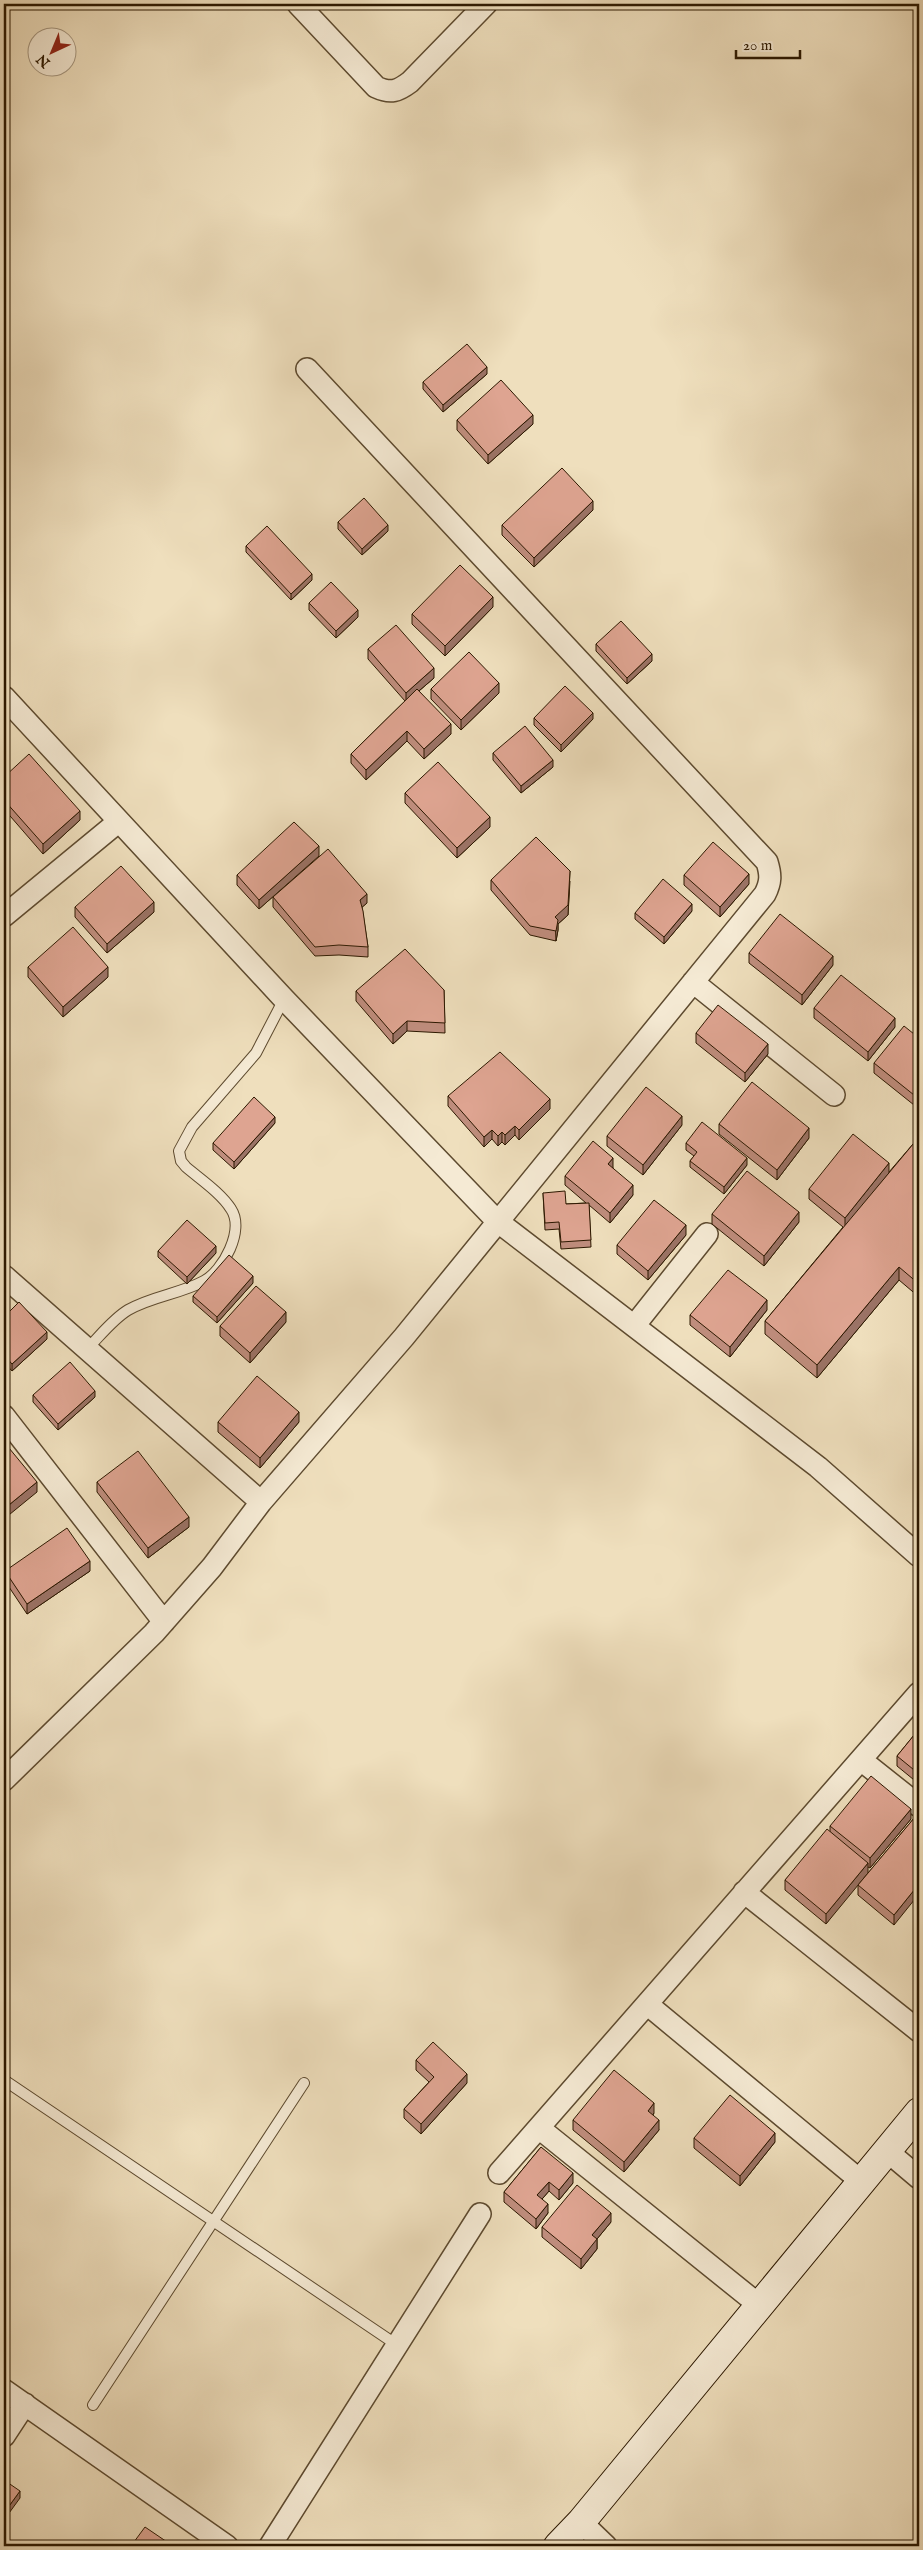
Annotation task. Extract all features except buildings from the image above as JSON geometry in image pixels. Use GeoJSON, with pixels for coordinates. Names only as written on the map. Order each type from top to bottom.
{"type":"FeatureCollection","features":[{"type":"Feature","properties":{"kind":"street"},"geometry":{"type":"LineString","coordinates":[[298,4],[376,87],[388,92],[400,90],[410,82],[486,4]]}},
{"type":"Feature","properties":{"kind":"street"},"geometry":{"type":"LineString","coordinates":[[4,1780],[164,1622],[212,1566],[261,1502],[404,1337],[765,894],[771,874],[767,862],[307,369]]}},
{"type":"Feature","properties":{"kind":"street"},"geometry":{"type":"LineString","coordinates":[[4,697],[284,999],[497,1221],[818,1468],[919,1556]]}},
{"type":"Feature","properties":{"kind":"street"},"geometry":{"type":"LineString","coordinates":[[4,916],[118,822]]}},
{"type":"Feature","properties":{"kind":"street"},"geometry":{"type":"LineString","coordinates":[[693,982],[834,1095]]}},
{"type":"Feature","properties":{"kind":"street"},"geometry":{"type":"LineString","coordinates":[[634,1326],[708,1234]]}},
{"type":"Feature","properties":{"kind":"street"},"geometry":{"type":"LineString","coordinates":[[4,1276],[261,1502]]}},
{"type":"Feature","properties":{"kind":"street"},"geometry":{"type":"LineString","coordinates":[[4,1416],[164,1622]]}},
{"type":"Feature","properties":{"kind":"street"},"geometry":{"type":"LineString","coordinates":[[498,2173],[919,1693]]}},
{"type":"Feature","properties":{"kind":"street"},"geometry":{"type":"LineString","coordinates":[[862,1760],[919,1806]]}},
{"type":"Feature","properties":{"kind":"street"},"geometry":{"type":"LineString","coordinates":[[744,1892],[919,2031]]}},
{"type":"Feature","properties":{"kind":"street"},"geometry":{"type":"LineString","coordinates":[[647,2004],[862,2182]]}},
{"type":"Feature","properties":{"kind":"street"},"geometry":{"type":"LineString","coordinates":[[558,2546],[581,2522],[919,2112]]}},
{"type":"Feature","properties":{"kind":"street"},"geometry":{"type":"LineString","coordinates":[[539,2128],[759,2305]]}},
{"type":"Feature","properties":{"kind":"street"},"geometry":{"type":"LineString","coordinates":[[887,2151],[919,2178]]}},
{"type":"Feature","properties":{"kind":"street"},"geometry":{"type":"LineString","coordinates":[[270,2546],[480,2214]]}},
{"type":"Feature","properties":{"kind":"street"},"geometry":{"type":"LineString","coordinates":[[4,2390],[227,2546]]}},
{"type":"Feature","properties":{"kind":"street"},"geometry":{"type":"LineString","coordinates":[[4,2436],[25,2404]]}},
{"type":"Feature","properties":{"kind":"street"},"geometry":{"type":"LineString","coordinates":[[581,2522],[606,2546]]}},
{"type":"Feature","properties":{"kind":"lane"},"geometry":{"type":"LineString","coordinates":[[87,1349],[129,1310],[205,1281],[223,1264],[230,1248],[234,1231],[233,1214],[228,1206],[186,1167],[181,1161],[179,1151],[192,1127],[253,1057],[284,999]]}},
{"type":"Feature","properties":{"kind":"lane"},"geometry":{"type":"LineString","coordinates":[[4,2080],[397,2345]]}},
{"type":"Feature","properties":{"kind":"lane"},"geometry":{"type":"LineString","coordinates":[[93,2404],[304,2083]]}}]}
